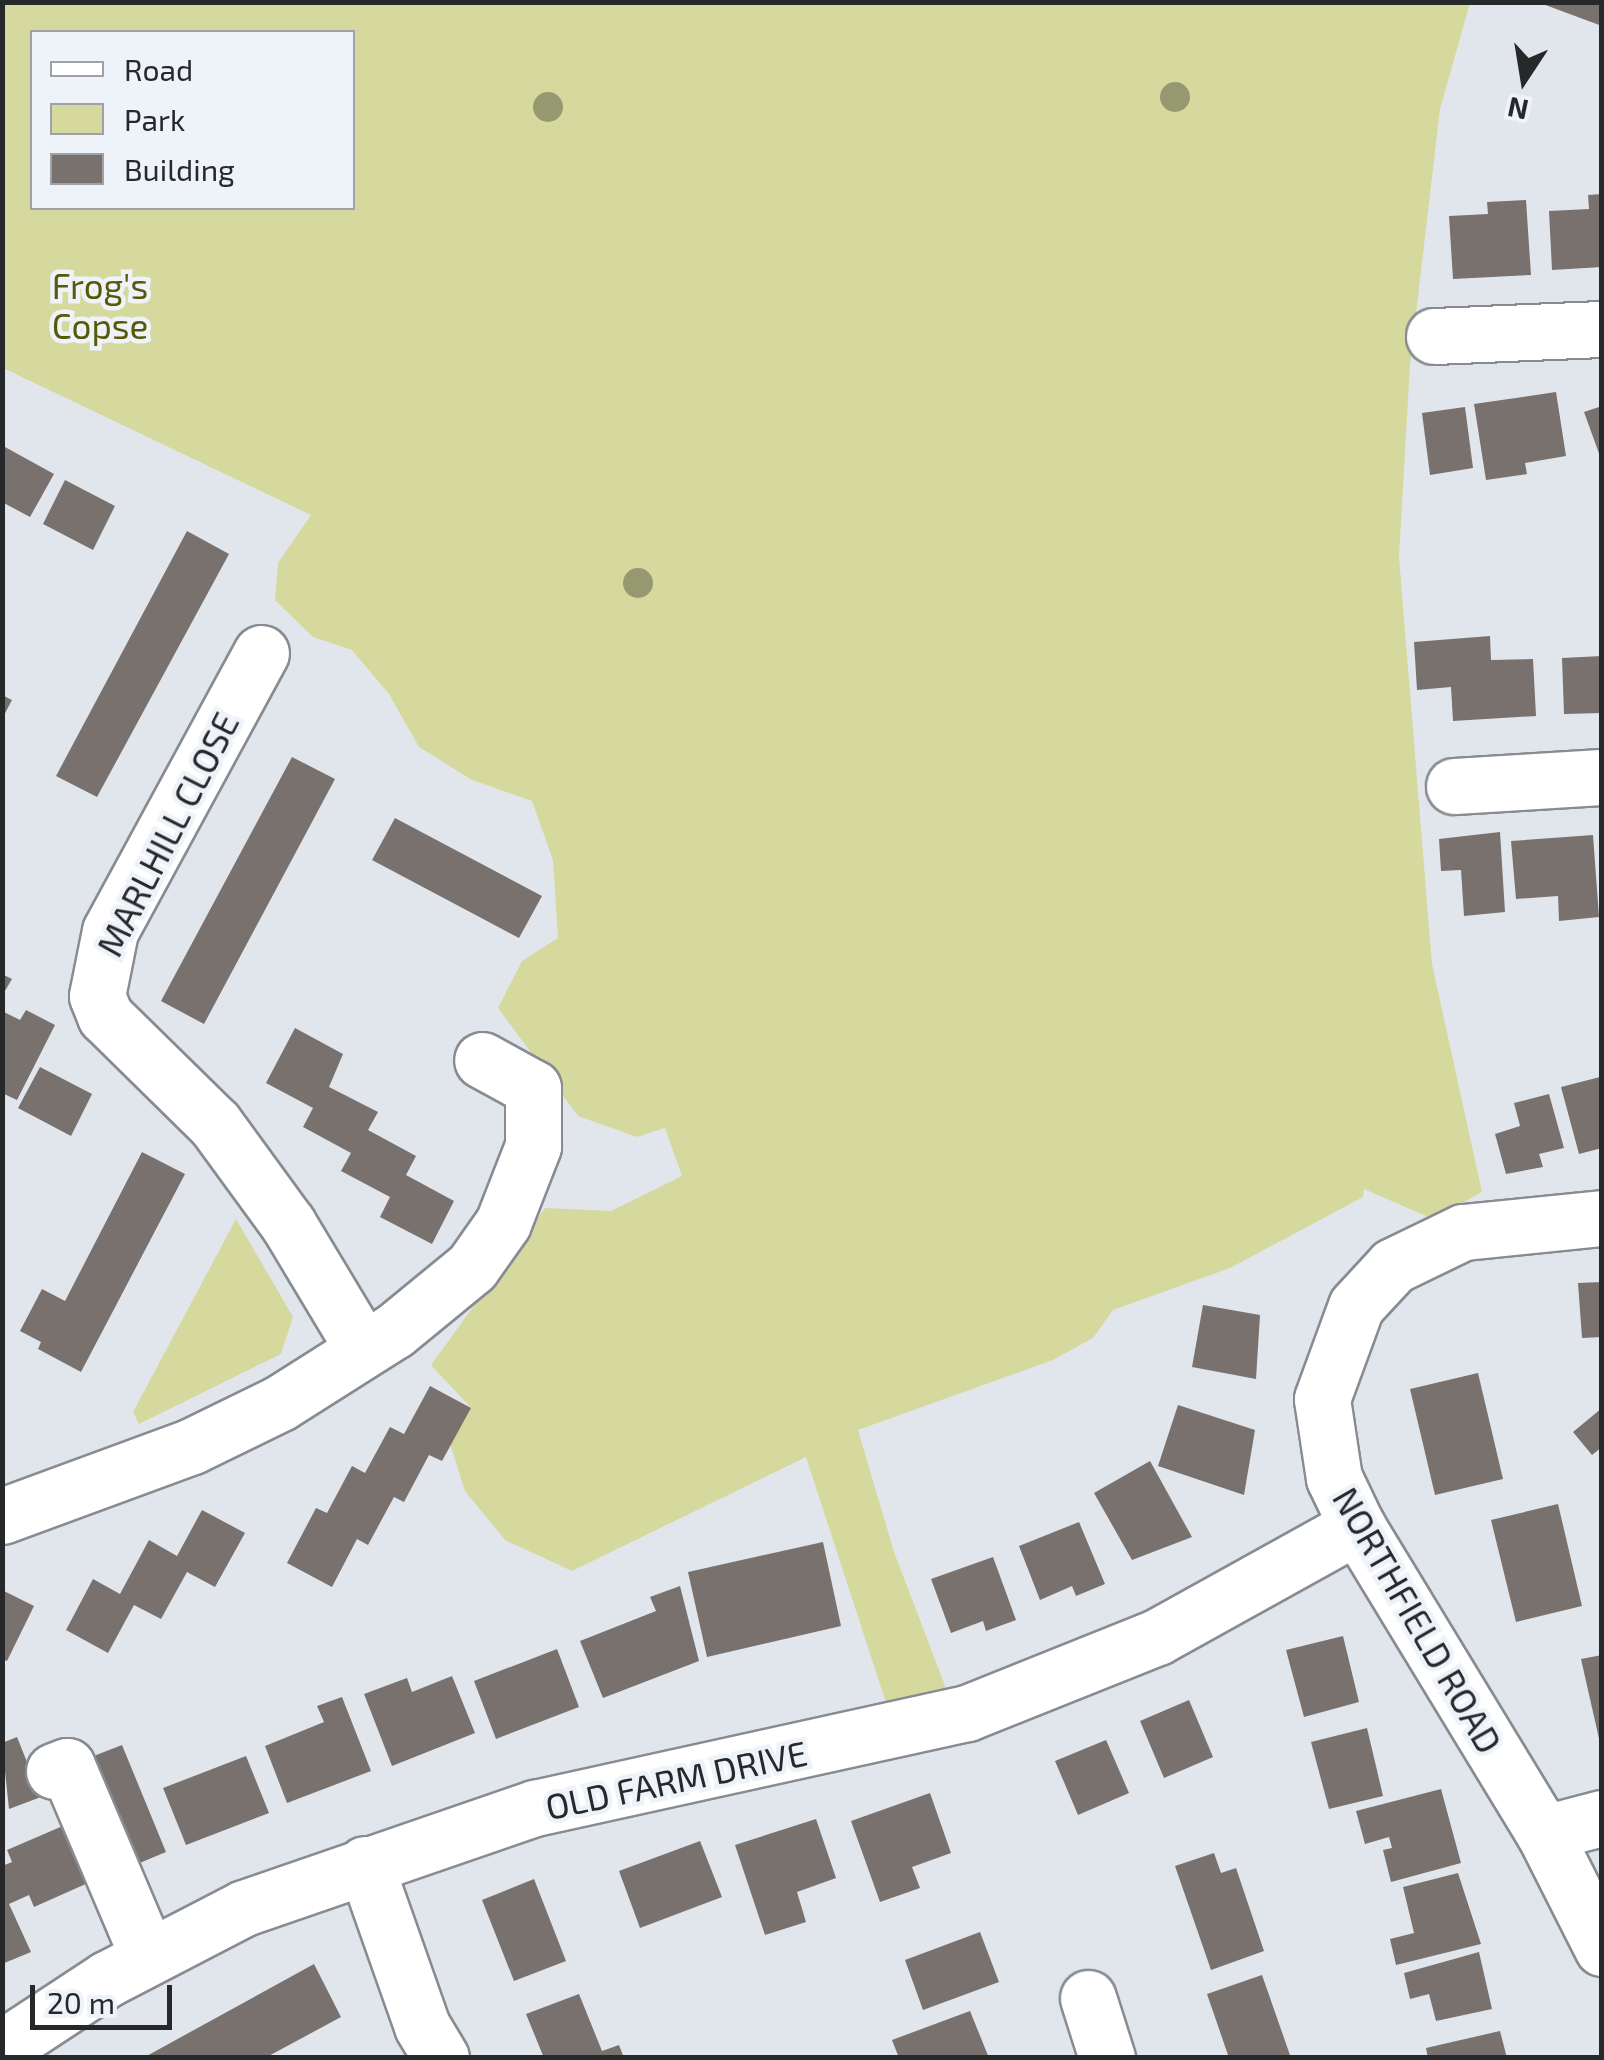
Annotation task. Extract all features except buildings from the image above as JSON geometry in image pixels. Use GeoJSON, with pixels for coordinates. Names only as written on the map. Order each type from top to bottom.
{"type":"FeatureCollection","features":[{"type":"Feature","properties":{"kind":"street"},"geometry":{"type":"LineString","coordinates":[[1434,336],[1602,329]]}},
{"type":"Feature","properties":{"kind":"street","name":"MARLHILL CLOSE"},"geometry":{"type":"LineString","coordinates":[[262,653],[110,931],[97,996],[105,1016],[215,1124],[288,1224],[363,1349]]}},
{"type":"Feature","properties":{"kind":"street"},"geometry":{"type":"LineString","coordinates":[[1454,786],[1602,778]]}},
{"type":"Feature","properties":{"kind":"street"},"geometry":{"type":"LineString","coordinates":[[2,1516],[192,1446],[280,1403],[434,1303],[472,1268],[504,1223],[528,1171],[533,1088],[482,1060]]}},
{"type":"Feature","properties":{"kind":"street","name":"NORTHFIELD ROAD"},"geometry":{"type":"LineString","coordinates":[[1602,1218],[1463,1232],[1424,1246],[1373,1281],[1356,1306],[1322,1399],[1334,1478],[1357,1526],[1544,1833],[1602,1948]]}},
{"type":"Feature","properties":{"kind":"street","name":"OLD FARM DRIVE"},"geometry":{"type":"LineString","coordinates":[[2,2048],[148,1957],[244,1908],[535,1808],[967,1714],[1157,1636],[1357,1526]]}},
{"type":"Feature","properties":{"kind":"street"},"geometry":{"type":"LineString","coordinates":[[54,1771],[67,1766],[148,1957]]}},
{"type":"Feature","properties":{"kind":"street"},"geometry":{"type":"LineString","coordinates":[[1544,1833],[1602,1818]]}},
{"type":"Feature","properties":{"kind":"street"},"geometry":{"type":"LineString","coordinates":[[365,1864],[422,2026],[441,2058]]}},
{"type":"Feature","properties":{"kind":"street"},"geometry":{"type":"LineString","coordinates":[[1088,1998],[1107,2058]]}},
{"type":"Feature","properties":{"kind":"green space","name":"Frog's Copse"},"geometry":{"type":"Polygon","coordinates":[[[2,3],[1470,3],[1440,109],[1410,365],[1399,557],[1432,964],[1482,1192],[1433,1219],[1364,1189],[1363,1197],[1230,1268],[1113,1310],[1093,1338],[1053,1360],[858,1430],[894,1552],[947,1691],[890,1715],[806,1457],[572,1571],[505,1540],[465,1491],[450,1444],[471,1408],[431,1365],[545,1208],[611,1211],[682,1176],[665,1128],[637,1137],[578,1116],[498,1008],[522,961],[558,938],[553,860],[532,801],[472,780],[419,747],[389,694],[352,650],[313,637],[275,600],[278,563],[311,515],[3,368],[2,3]]]}},
{"type":"Feature","properties":{"kind":"green space"},"geometry":{"type":"Polygon","coordinates":[[[236,1219],[293,1317],[281,1354],[139,1424],[133,1412],[236,1219]]]}}]}
